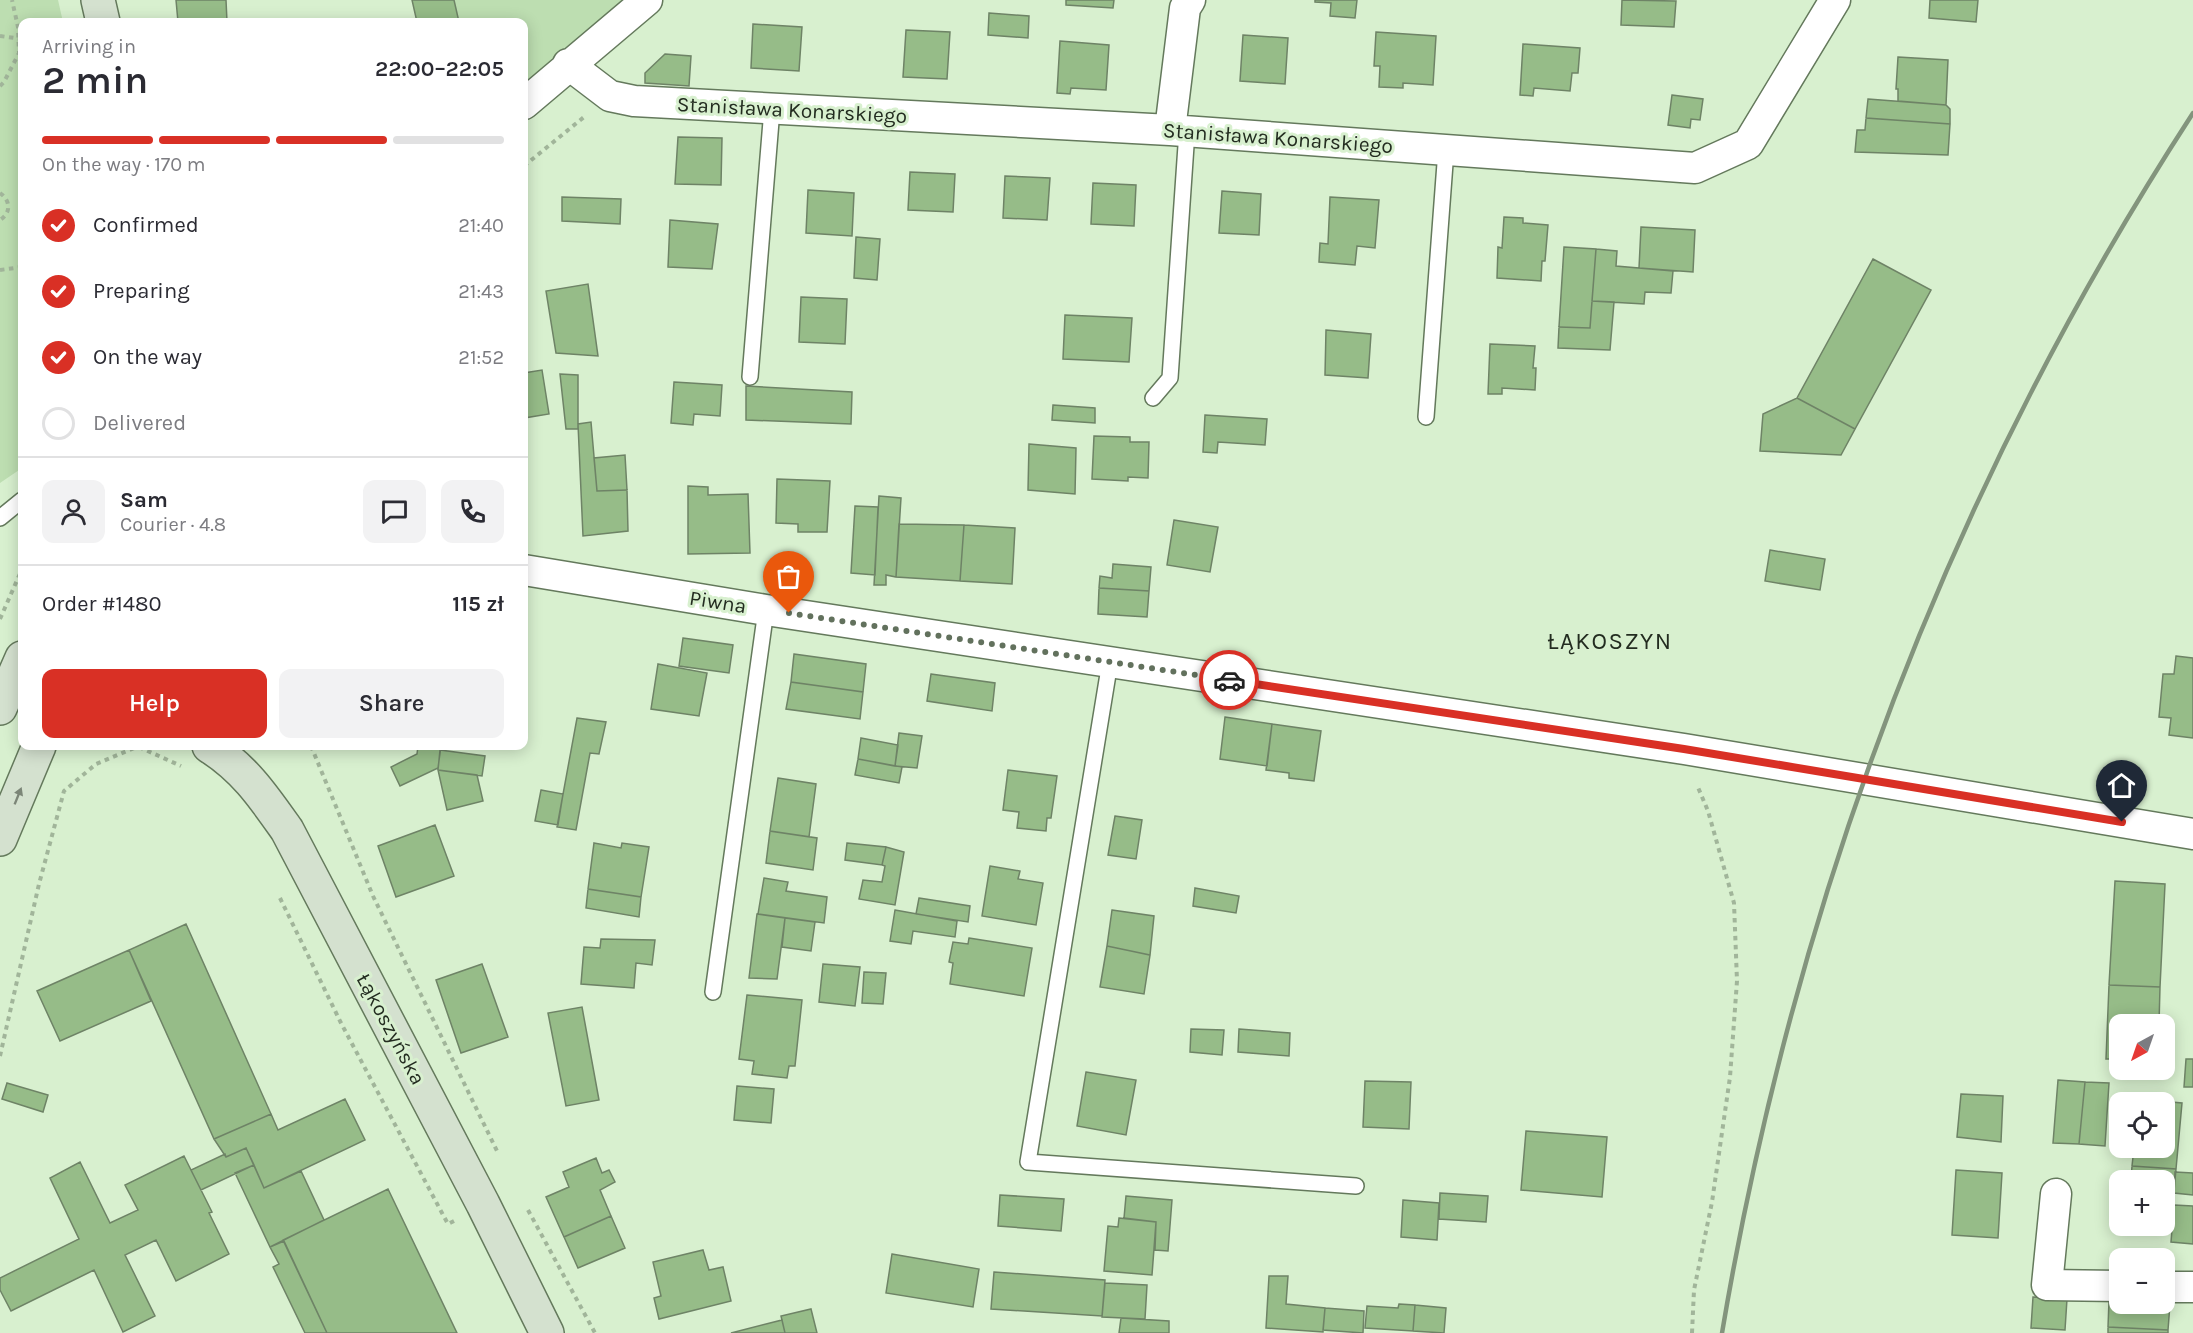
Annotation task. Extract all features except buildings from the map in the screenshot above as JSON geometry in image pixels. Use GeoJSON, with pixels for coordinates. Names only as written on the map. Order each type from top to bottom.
{"type":"FeatureCollection","features":[{"type":"Feature","properties":{"kind":"street"},"geometry":{"type":"LineString","coordinates":[[98,0],[101,18]]}},
{"type":"Feature","properties":{"kind":"street"},"geometry":{"type":"LineString","coordinates":[[528,100],[568,64],[647,0]]}},
{"type":"Feature","properties":{"kind":"street"},"geometry":{"type":"LineString","coordinates":[[1179,131],[1185,8],[1190,0]]}},
{"type":"Feature","properties":{"kind":"street","name":"Stanisława Konarskiego"},"geometry":{"type":"LineString","coordinates":[[622,99],[1179,131],[1695,168],[1748,144],[1835,0]]}},
{"type":"Feature","properties":{"kind":"street"},"geometry":{"type":"LineString","coordinates":[[568,64],[622,99]]}},
{"type":"Feature","properties":{"kind":"street","name":"Piwna"},"geometry":{"type":"LineString","coordinates":[[528,571],[766,610],[1684,749],[2193,834]]}},
{"type":"Feature","properties":{"kind":"street"},"geometry":{"type":"LineString","coordinates":[[0,708],[18,669]]}},
{"type":"Feature","properties":{"kind":"street"},"geometry":{"type":"LineString","coordinates":[[0,839],[37,750]]}},
{"type":"Feature","properties":{"kind":"street","name":"Łąkoszyńska"},"geometry":{"type":"LineString","coordinates":[[223,750],[253,783],[287,830],[483,1204],[547,1333]]}},
{"type":"Feature","properties":{"kind":"street"},"geometry":{"type":"LineString","coordinates":[[2056,1194],[2047,1286],[2109,1286]]}},
{"type":"Feature","properties":{"kind":"street"},"geometry":{"type":"LineString","coordinates":[[2175,1287],[2193,1287]]}},
{"type":"Feature","properties":{"kind":"lane"},"geometry":{"type":"LineString","coordinates":[[750,377],[772,108]]}},
{"type":"Feature","properties":{"kind":"lane"},"geometry":{"type":"LineString","coordinates":[[1153,398],[1170,378],[1179,131]]}},
{"type":"Feature","properties":{"kind":"lane"},"geometry":{"type":"LineString","coordinates":[[1426,417],[1446,150]]}},
{"type":"Feature","properties":{"kind":"lane"},"geometry":{"type":"LineString","coordinates":[[0,518],[18,503]]}},
{"type":"Feature","properties":{"kind":"lane"},"geometry":{"type":"LineString","coordinates":[[713,992],[766,610]]}},
{"type":"Feature","properties":{"kind":"lane"},"geometry":{"type":"LineString","coordinates":[[1110,663],[1028,1162],[1356,1186]]}},
{"type":"Feature","properties":{"kind":"path"},"geometry":{"type":"LineString","coordinates":[[12,0],[18,28]]}},
{"type":"Feature","properties":{"kind":"path"},"geometry":{"type":"LineString","coordinates":[[0,36],[18,38]]}},
{"type":"Feature","properties":{"kind":"path"},"geometry":{"type":"LineString","coordinates":[[0,86],[18,55]]}},
{"type":"Feature","properties":{"kind":"path"},"geometry":{"type":"LineString","coordinates":[[528,163],[622,99]]}},
{"type":"Feature","properties":{"kind":"path"},"geometry":{"type":"LineString","coordinates":[[0,193],[6,200],[8,209],[5,217],[0,220]]}},
{"type":"Feature","properties":{"kind":"path"},"geometry":{"type":"LineString","coordinates":[[0,270],[18,268]]}},
{"type":"Feature","properties":{"kind":"path"},"geometry":{"type":"LineString","coordinates":[[0,619],[18,578]]}},
{"type":"Feature","properties":{"kind":"path"},"geometry":{"type":"LineString","coordinates":[[1684,749],[1707,812],[1734,903],[1737,981],[1730,1077],[1712,1202],[1694,1290],[1692,1333]]}},
{"type":"Feature","properties":{"kind":"path"},"geometry":{"type":"LineString","coordinates":[[0,1056],[39,884],[64,791],[96,764],[131,750]]}},
{"type":"Feature","properties":{"kind":"path"},"geometry":{"type":"LineString","coordinates":[[527,1209],[595,1333]]}},
{"type":"Feature","properties":{"kind":"green space"},"geometry":{"type":"Polygon","coordinates":[[[0,0],[58,0],[62,18],[18,18],[18,471],[0,483],[0,0]]]}},
{"type":"Feature","properties":{"kind":"green space"},"geometry":{"type":"Polygon","coordinates":[[[454,0],[652,0],[528,92],[528,18],[458,18],[454,0]]]}},
{"type":"Feature","properties":{"kind":"railway"},"geometry":{"type":"LineString","coordinates":[[1722,1333],[1754,1170],[1793,1010],[1839,853],[1894,699],[1957,548],[2027,400],[2106,255],[2193,113]]}},
{"type":"Feature","properties":{"kind":"way so far"},"geometry":{"type":"LineString","coordinates":[[789,613],[1229,680]]}},
{"type":"Feature","properties":{"kind":"district","name":"ŁĄKOSZYN"},"geometry":{"type":"Point","coordinates":[1610,641]}},
{"type":"Feature","properties":{"kind":"route"},"geometry":{"type":"LineString","coordinates":[[1229,680],[1684,749],[2122,822]]}}]}
